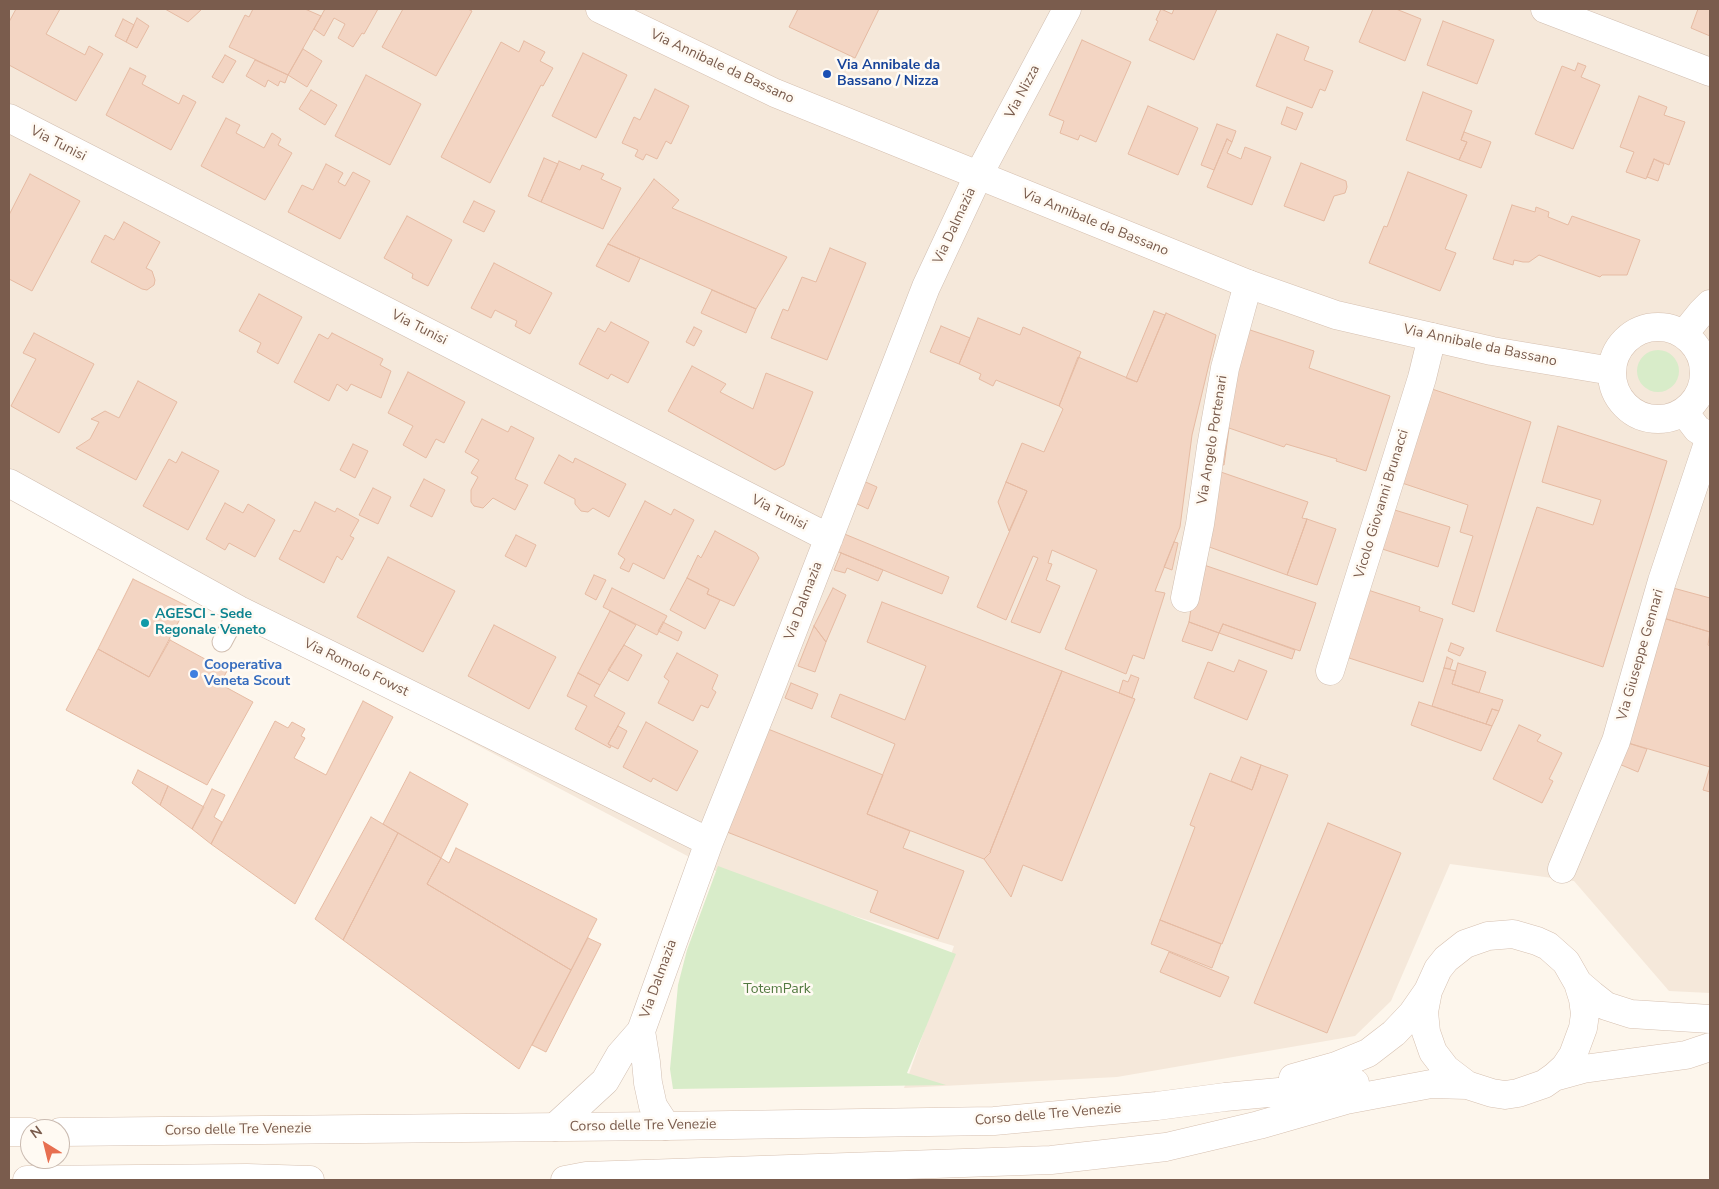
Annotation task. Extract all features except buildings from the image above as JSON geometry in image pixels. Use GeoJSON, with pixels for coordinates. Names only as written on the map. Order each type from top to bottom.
{"type":"FeatureCollection","features":[{"type":"Feature","properties":{"kind":"street","name":"Via Annibale da Bassano"},"geometry":{"type":"LineString","coordinates":[[600,9],[775,93],[1248,284],[1336,315],[1515,355],[1612,371]]}},
{"type":"Feature","properties":{"kind":"street","name":"Via Nizza"},"geometry":{"type":"LineString","coordinates":[[978,176],[1067,9]]}},
{"type":"Feature","properties":{"kind":"street"},"geometry":{"type":"LineString","coordinates":[[1546,9],[1710,72]]}},
{"type":"Feature","properties":{"kind":"street","name":"Via Tunisi"},"geometry":{"type":"LineString","coordinates":[[9,118],[828,538]]}},
{"type":"Feature","properties":{"kind":"street","name":"Via Dalmazia"},"geometry":{"type":"LineString","coordinates":[[555,1127],[605,1081],[620,1055],[641,1031],[709,842],[926,287],[978,176]]}},
{"type":"Feature","properties":{"kind":"street","name":"Via Angelo Portenari"},"geometry":{"type":"LineString","coordinates":[[1185,598],[1200,524],[1225,368],[1248,284]]}},
{"type":"Feature","properties":{"kind":"street"},"geometry":{"type":"LineString","coordinates":[[1684,334],[1710,304]]}},
{"type":"Feature","properties":{"kind":"street"},"geometry":{"type":"LineString","coordinates":[[1653,327],[1669,328],[1684,334],[1697,347],[1704,364],[1704,382],[1697,399],[1684,412],[1671,418],[1656,419],[1642,416],[1629,409],[1620,398],[1614,385],[1612,371],[1616,355],[1625,342],[1637,332],[1653,327]]}},
{"type":"Feature","properties":{"kind":"street","name":"Vicolo Giovanni Brunacci"},"geometry":{"type":"LineString","coordinates":[[1330,671],[1419,388],[1432,337]]}},
{"type":"Feature","properties":{"kind":"street"},"geometry":{"type":"LineString","coordinates":[[1684,412],[1697,429],[1710,437]]}},
{"type":"Feature","properties":{"kind":"street","name":"Via Giuseppe Gennari"},"geometry":{"type":"LineString","coordinates":[[1562,869],[1616,741],[1662,581],[1710,437]]}},
{"type":"Feature","properties":{"kind":"street","name":"Via Romolo Fowst"},"geometry":{"type":"LineString","coordinates":[[9,483],[239,610],[709,842]]}},
{"type":"Feature","properties":{"kind":"street","name":"Corso delle Tre Venezie"},"geometry":{"type":"LineString","coordinates":[[1225,1097],[1336,1066],[1368,1053],[1394,1034],[1412,1014],[1428,991],[1438,969],[1455,951],[1477,939],[1501,934],[1525,937],[1548,946],[1566,962],[1578,983],[1583,999],[1584,1028],[1573,1055],[1565,1067],[1554,1077],[1544,1084],[1518,1094],[1492,1093],[1467,1086],[1455,1078],[1433,1052],[1426,1032],[1424,1012],[1428,991]]}},
{"type":"Feature","properties":{"kind":"street","name":"Corso delle Tre Venezie"},"geometry":{"type":"LineString","coordinates":[[1578,983],[1606,1006],[1631,1014],[1710,1019]]}},
{"type":"Feature","properties":{"kind":"street","name":"Via Dalmazia"},"geometry":{"type":"LineString","coordinates":[[641,1031],[653,1106],[666,1126]]}},
{"type":"Feature","properties":{"kind":"street","name":"Corso delle Tre Venezie"},"geometry":{"type":"LineString","coordinates":[[1554,1077],[1583,1069],[1686,1055],[1710,1047]]}},
{"type":"Feature","properties":{"kind":"street","name":"Corso delle Tre Venezie"},"geometry":{"type":"LineString","coordinates":[[70,1132],[994,1121],[1344,1086],[1420,1067],[1444,1067]]}},
{"type":"Feature","properties":{"kind":"street"},"geometry":{"type":"LineString","coordinates":[[565,1180],[586,1176],[1051,1160],[1166,1147],[1259,1125],[1346,1100],[1406,1088],[1431,1084],[1467,1086]]}},
{"type":"Feature","properties":{"kind":"street"},"geometry":{"type":"LineString","coordinates":[[27,1180],[247,1178],[310,1180]]}},
{"type":"Feature","properties":{"kind":"lane"},"geometry":{"type":"LineString","coordinates":[[222,642],[239,610]]}},
{"type":"Feature","properties":{"kind":"shaded area"},"geometry":{"type":"Polygon","coordinates":[[[9,9],[1710,9],[1710,993],[1669,991],[1574,881],[1450,864],[1391,1001],[1355,1036],[1117,1077],[904,1088],[954,946],[731,879],[9,498],[9,9]]]}},
{"type":"Feature","properties":{"kind":"green space"},"geometry":{"type":"Polygon","coordinates":[[[1658,350],[1673,356],[1679,371],[1673,386],[1658,392],[1643,386],[1637,371],[1643,356],[1658,350]]]}},
{"type":"Feature","properties":{"kind":"green space","name":"TotemPark"},"geometry":{"type":"Polygon","coordinates":[[[718,866],[956,954],[907,1073],[946,1085],[673,1089],[670,1069],[678,985],[687,950],[718,866]]]}},
{"type":"Feature","properties":{"kind":"place","name":"Via Annibale da Bassano / Nizza"},"geometry":{"type":"Point","coordinates":[827,74]}},
{"type":"Feature","properties":{"kind":"place","name":"AGESCI - Sede Regonale Veneto"},"geometry":{"type":"Point","coordinates":[145,623]}},
{"type":"Feature","properties":{"kind":"place","name":"Cooperativa Veneta Scout"},"geometry":{"type":"Point","coordinates":[194,674]}}]}
